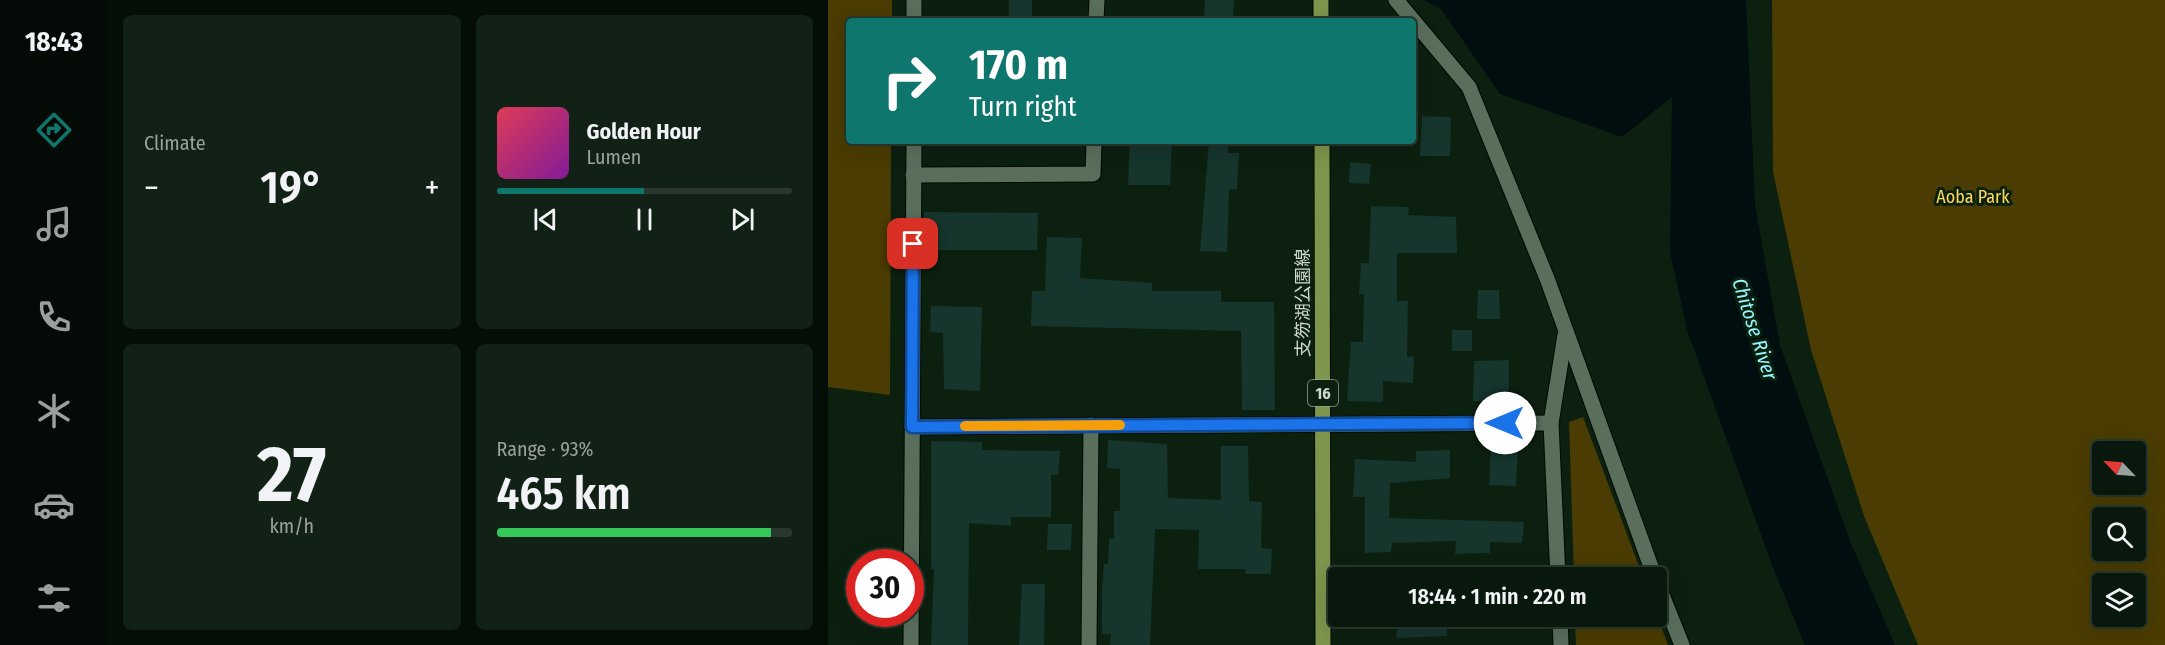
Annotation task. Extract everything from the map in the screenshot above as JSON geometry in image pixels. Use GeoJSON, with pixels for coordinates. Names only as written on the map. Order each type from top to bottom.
{"type":"FeatureCollection","features":[{"type":"Feature","properties":{"kind":"main road"},"geometry":{"type":"LineString","coordinates":[[1321,0],[1322,18]]}},
{"type":"Feature","properties":{"kind":"main road","name":"支笏湖公園線"},"geometry":{"type":"LineString","coordinates":[[1322,144],[1323,645]]}},
{"type":"Feature","properties":{"kind":"street"},"geometry":{"type":"LineString","coordinates":[[914,0],[914,18]]}},
{"type":"Feature","properties":{"kind":"street"},"geometry":{"type":"LineString","coordinates":[[1096,18],[1097,0]]}},
{"type":"Feature","properties":{"kind":"street"},"geometry":{"type":"LineString","coordinates":[[1396,0],[1411,18]]}},
{"type":"Feature","properties":{"kind":"street"},"geometry":{"type":"LineString","coordinates":[[1416,24],[1469,87],[1548,281],[1651,567]]}},
{"type":"Feature","properties":{"kind":"street"},"geometry":{"type":"LineString","coordinates":[[911,645],[914,144]]}},
{"type":"Feature","properties":{"kind":"street"},"geometry":{"type":"LineString","coordinates":[[914,176],[1093,174],[1094,144]]}},
{"type":"Feature","properties":{"kind":"street"},"geometry":{"type":"LineString","coordinates":[[1558,567],[1551,423],[1566,332]]}},
{"type":"Feature","properties":{"kind":"street"},"geometry":{"type":"LineString","coordinates":[[912,427],[1551,423]]}},
{"type":"Feature","properties":{"kind":"street"},"geometry":{"type":"LineString","coordinates":[[1089,645],[1091,425]]}},
{"type":"Feature","properties":{"kind":"street"},"geometry":{"type":"LineString","coordinates":[[1667,608],[1682,645]]}},
{"type":"Feature","properties":{"kind":"street"},"geometry":{"type":"LineString","coordinates":[[1560,627],[1561,645]]}},
{"type":"Feature","properties":{"kind":"green space"},"geometry":{"type":"Polygon","coordinates":[[[828,0],[892,0],[892,18],[846,18],[846,144],[891,144],[890,395],[828,387],[828,0]]]}},
{"type":"Feature","properties":{"kind":"green space","name":"Aoba Park"},"geometry":{"type":"Polygon","coordinates":[[[1772,0],[2165,0],[2165,645],[1918,645],[1864,516],[1811,350],[1773,172],[1772,0]]]}},
{"type":"Feature","properties":{"kind":"green space"},"geometry":{"type":"Polygon","coordinates":[[[1583,417],[1639,567],[1574,567],[1569,422],[1583,417]]]}},
{"type":"Feature","properties":{"kind":"green space"},"geometry":{"type":"Polygon","coordinates":[[[1575,627],[1661,627],[1668,645],[1576,645],[1575,627]]]}},
{"type":"Feature","properties":{"kind":"water","name":"Chitose River"},"geometry":{"type":"Polygon","coordinates":[[[1424,0],[1746,0],[1755,205],[1780,345],[1850,541],[1895,645],[1805,645],[1775,573],[1687,330],[1670,252],[1672,97],[1622,137],[1500,94],[1441,9],[1424,0]]]}},
{"type":"Feature","properties":{"kind":"building"},"geometry":{"type":"Polygon","coordinates":[[[1009,0],[1032,0],[1032,18],[1009,18],[1009,0]]]}},
{"type":"Feature","properties":{"kind":"building"},"geometry":{"type":"Polygon","coordinates":[[[1205,0],[1234,0],[1233,18],[1204,18],[1205,0]]]}},
{"type":"Feature","properties":{"kind":"building"},"geometry":{"type":"Polygon","coordinates":[[[1422,116],[1451,117],[1450,156],[1420,156],[1422,116]]]}},
{"type":"Feature","properties":{"kind":"building"},"geometry":{"type":"Polygon","coordinates":[[[1130,144],[1172,144],[1170,185],[1128,185],[1130,144]]]}},
{"type":"Feature","properties":{"kind":"building"},"geometry":{"type":"Polygon","coordinates":[[[1209,144],[1229,144],[1228,153],[1239,153],[1237,189],[1229,189],[1227,252],[1200,251],[1209,144]]]}},
{"type":"Feature","properties":{"kind":"building"},"geometry":{"type":"Polygon","coordinates":[[[1350,162],[1371,164],[1369,184],[1349,183],[1350,162]]]}},
{"type":"Feature","properties":{"kind":"building"},"geometry":{"type":"Polygon","coordinates":[[[1371,206],[1409,207],[1408,215],[1456,217],[1457,253],[1397,253],[1397,301],[1408,301],[1407,357],[1414,356],[1413,383],[1383,381],[1383,402],[1347,401],[1351,342],[1363,342],[1364,294],[1359,294],[1361,263],[1369,263],[1371,206]]]}},
{"type":"Feature","properties":{"kind":"building"},"geometry":{"type":"Polygon","coordinates":[[[924,212],[1038,213],[1037,250],[923,250],[924,212]]]}},
{"type":"Feature","properties":{"kind":"building"},"geometry":{"type":"Polygon","coordinates":[[[1047,237],[1082,238],[1080,278],[1152,283],[1152,291],[1221,291],[1221,302],[1274,302],[1275,410],[1242,410],[1241,331],[1031,326],[1032,291],[1045,291],[1047,237]]]}},
{"type":"Feature","properties":{"kind":"building"},"geometry":{"type":"Polygon","coordinates":[[[1478,290],[1499,290],[1500,319],[1477,319],[1478,290]]]}},
{"type":"Feature","properties":{"kind":"building"},"geometry":{"type":"Polygon","coordinates":[[[931,306],[982,307],[980,391],[944,389],[943,333],[930,332],[931,306]]]}},
{"type":"Feature","properties":{"kind":"building"},"geometry":{"type":"Polygon","coordinates":[[[1452,330],[1472,330],[1472,351],[1452,351],[1452,330]]]}},
{"type":"Feature","properties":{"kind":"building"},"geometry":{"type":"Polygon","coordinates":[[[1509,360],[1509,401],[1473,401],[1474,361],[1509,360]]]}},
{"type":"Feature","properties":{"kind":"building"},"geometry":{"type":"Polygon","coordinates":[[[1108,440],[1167,444],[1168,498],[1221,500],[1221,446],[1248,446],[1249,501],[1262,502],[1261,548],[1272,549],[1271,574],[1245,574],[1246,569],[1198,569],[1199,530],[1155,529],[1150,645],[1110,645],[1111,634],[1102,634],[1102,589],[1104,564],[1108,564],[1109,539],[1114,539],[1114,511],[1120,511],[1120,469],[1107,468],[1108,440]]]}},
{"type":"Feature","properties":{"kind":"building"},"geometry":{"type":"Polygon","coordinates":[[[931,441],[982,442],[982,450],[1060,451],[1058,475],[1051,475],[1051,517],[1011,517],[1011,526],[969,523],[968,645],[931,645],[934,569],[931,569],[931,441]]]}},
{"type":"Feature","properties":{"kind":"building"},"geometry":{"type":"Polygon","coordinates":[[[1491,446],[1518,446],[1516,486],[1489,485],[1491,446]]]}},
{"type":"Feature","properties":{"kind":"building"},"geometry":{"type":"Polygon","coordinates":[[[1450,450],[1450,478],[1390,483],[1389,518],[1524,522],[1522,543],[1490,542],[1490,553],[1455,554],[1456,541],[1392,543],[1391,552],[1365,553],[1365,497],[1353,497],[1355,459],[1416,462],[1416,451],[1450,450]]]}},
{"type":"Feature","properties":{"kind":"building"},"geometry":{"type":"Polygon","coordinates":[[[1048,524],[1072,524],[1071,550],[1047,550],[1048,524]]]}},
{"type":"Feature","properties":{"kind":"building"},"geometry":{"type":"Polygon","coordinates":[[[1022,584],[1045,584],[1044,645],[1019,645],[1022,584]]]}},
{"type":"Feature","properties":{"kind":"building"},"geometry":{"type":"Polygon","coordinates":[[[1397,627],[1447,627],[1447,636],[1396,638],[1397,627]]]}},
{"type":"Feature","properties":{"kind":"slow traffic"},"geometry":{"type":"LineString","coordinates":[[965,426],[1120,425]]}},
{"type":"Feature","properties":{"kind":"route"},"geometry":{"type":"LineString","coordinates":[[913,244],[912,427],[1505,423]]}}]}
